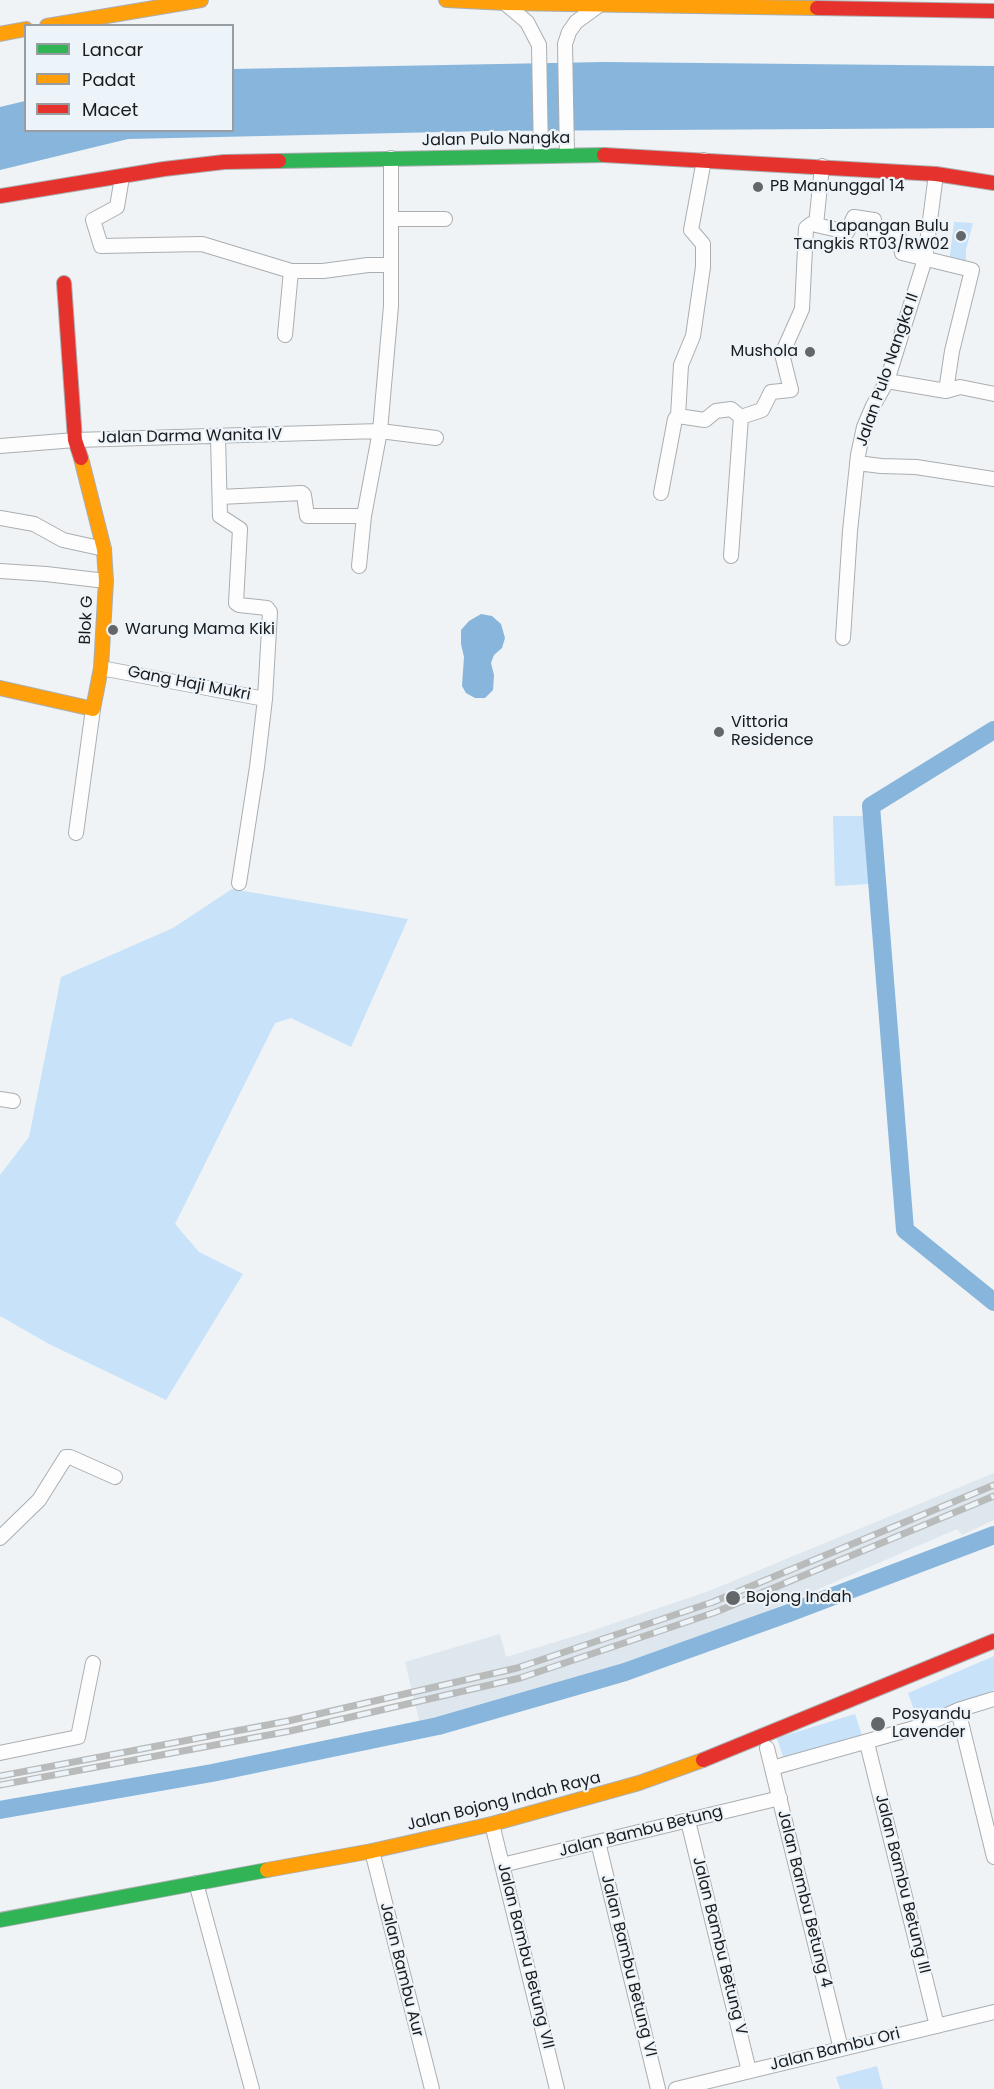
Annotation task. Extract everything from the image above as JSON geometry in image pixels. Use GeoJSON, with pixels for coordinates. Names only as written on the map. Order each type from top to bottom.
{"type":"FeatureCollection","features":[{"type":"Feature","properties":{"kind":"main road"},"geometry":{"type":"LineString","coordinates":[[60,24],[201,0]]}},
{"type":"Feature","properties":{"kind":"main road"},"geometry":{"type":"LineString","coordinates":[[446,0],[600,5],[994,11]]}},
{"type":"Feature","properties":{"kind":"main road"},"geometry":{"type":"LineString","coordinates":[[0,34],[24,29]]}},
{"type":"Feature","properties":{"kind":"main road","name":"Jalan Pulo Nangka"},"geometry":{"type":"LineString","coordinates":[[0,196],[164,169],[224,162],[391,158],[567,149],[624,155],[936,174],[994,183]]}},
{"type":"Feature","properties":{"kind":"main road","name":"Blok G"},"geometry":{"type":"LineString","coordinates":[[64,283],[75,440],[104,549],[106,581],[101,668],[93,709]]}},
{"type":"Feature","properties":{"kind":"main road"},"geometry":{"type":"LineString","coordinates":[[0,688],[93,709]]}},
{"type":"Feature","properties":{"kind":"main road","name":"Jalan Bojong Indah Raya"},"geometry":{"type":"LineString","coordinates":[[0,1920],[372,1851],[492,1824],[639,1783],[711,1757],[994,1641]]}},
{"type":"Feature","properties":{"kind":"street"},"geometry":{"type":"LineString","coordinates":[[506,3],[527,22],[539,45],[541,150]]}},
{"type":"Feature","properties":{"kind":"street"},"geometry":{"type":"LineString","coordinates":[[567,149],[565,44],[576,22],[600,5]]}},
{"type":"Feature","properties":{"kind":"street"},"geometry":{"type":"LineString","coordinates":[[359,566],[364,516],[380,431],[391,306],[391,158]]}},
{"type":"Feature","properties":{"kind":"street"},"geometry":{"type":"LineString","coordinates":[[661,494],[675,419],[678,416],[681,365],[693,336],[704,267],[703,244],[692,231],[704,160]]}},
{"type":"Feature","properties":{"kind":"street"},"geometry":{"type":"LineString","coordinates":[[816,225],[822,166]]}},
{"type":"Feature","properties":{"kind":"street","name":"Jalan Pulo Nangka II"},"geometry":{"type":"LineString","coordinates":[[843,638],[850,531],[857,463],[864,427],[887,381],[926,259],[936,174]]}},
{"type":"Feature","properties":{"kind":"street"},"geometry":{"type":"LineString","coordinates":[[122,177],[117,207],[93,220],[101,246],[202,244],[291,271],[323,271],[368,265],[391,265]]}},
{"type":"Feature","properties":{"kind":"street"},"geometry":{"type":"LineString","coordinates":[[741,417],[762,410],[771,392],[791,390],[782,354],[802,309],[806,228],[816,225],[846,232],[854,217],[874,220],[874,234],[899,238],[902,253],[972,270],[951,351],[945,391]]}},
{"type":"Feature","properties":{"kind":"street"},"geometry":{"type":"LineString","coordinates":[[392,219],[445,219]]}},
{"type":"Feature","properties":{"kind":"street"},"geometry":{"type":"LineString","coordinates":[[285,335],[291,271]]}},
{"type":"Feature","properties":{"kind":"street"},"geometry":{"type":"LineString","coordinates":[[887,381],[945,391],[960,387],[994,394]]}},
{"type":"Feature","properties":{"kind":"street"},"geometry":{"type":"LineString","coordinates":[[678,416],[705,420],[716,411],[731,409],[741,417]]}},
{"type":"Feature","properties":{"kind":"street"},"geometry":{"type":"LineString","coordinates":[[731,556],[741,417]]}},
{"type":"Feature","properties":{"kind":"street","name":"Jalan Darma Wanita IV"},"geometry":{"type":"LineString","coordinates":[[0,446],[75,440],[380,431],[436,438]]}},
{"type":"Feature","properties":{"kind":"street","name":"Gang Haji Mukri"},"geometry":{"type":"LineString","coordinates":[[101,668],[265,699],[270,612],[267,608],[236,603],[240,529],[220,516],[218,437]]}},
{"type":"Feature","properties":{"kind":"street"},"geometry":{"type":"LineString","coordinates":[[857,463],[916,467],[994,479]]}},
{"type":"Feature","properties":{"kind":"street"},"geometry":{"type":"LineString","coordinates":[[220,498],[302,494],[308,516],[364,516]]}},
{"type":"Feature","properties":{"kind":"street"},"geometry":{"type":"LineString","coordinates":[[0,518],[34,524],[63,540],[104,549]]}},
{"type":"Feature","properties":{"kind":"street"},"geometry":{"type":"LineString","coordinates":[[0,571],[106,581]]}},
{"type":"Feature","properties":{"kind":"street"},"geometry":{"type":"LineString","coordinates":[[239,883],[265,699]]}},
{"type":"Feature","properties":{"kind":"street"},"geometry":{"type":"LineString","coordinates":[[76,833],[93,709]]}},
{"type":"Feature","properties":{"kind":"street"},"geometry":{"type":"LineString","coordinates":[[0,1538],[39,1500],[66,1457],[116,1477]]}},
{"type":"Feature","properties":{"kind":"street"},"geometry":{"type":"LineString","coordinates":[[0,1753],[78,1737],[93,1663]]}},
{"type":"Feature","properties":{"kind":"street"},"geometry":{"type":"LineString","coordinates":[[772,1768],[925,1725],[958,1710],[994,1699]]}},
{"type":"Feature","properties":{"kind":"street"},"geometry":{"type":"LineString","coordinates":[[958,1710],[994,1857]]}},
{"type":"Feature","properties":{"kind":"street","name":"Jalan Bambu Betung III"},"geometry":{"type":"LineString","coordinates":[[867,1743],[937,2025]]}},
{"type":"Feature","properties":{"kind":"street","name":"Jalan Bambu Betung 4"},"geometry":{"type":"LineString","coordinates":[[767,1748],[841,2049]]}},
{"type":"Feature","properties":{"kind":"street","name":"Jalan Bambu Betung"},"geometry":{"type":"LineString","coordinates":[[502,1865],[780,1798]]}},
{"type":"Feature","properties":{"kind":"street","name":"Jalan Bambu Betung V"},"geometry":{"type":"LineString","coordinates":[[688,1821],[749,2071]]}},
{"type":"Feature","properties":{"kind":"street","name":"Jalan Bambu Betung VII"},"geometry":{"type":"LineString","coordinates":[[492,1824],[557,2089]]}},
{"type":"Feature","properties":{"kind":"street","name":"Jalan Bambu Betung VI"},"geometry":{"type":"LineString","coordinates":[[598,1842],[658,2089]]}},
{"type":"Feature","properties":{"kind":"street","name":"Jalan Bambu Aur"},"geometry":{"type":"LineString","coordinates":[[372,1851],[432,2089]]}},
{"type":"Feature","properties":{"kind":"street"},"geometry":{"type":"LineString","coordinates":[[196,1883],[252,2089]]}},
{"type":"Feature","properties":{"kind":"street","name":"Jalan Bambu Ori"},"geometry":{"type":"LineString","coordinates":[[676,2089],[994,2012]]}},
{"type":"Feature","properties":{"kind":"shaded area","name":"Lapangan Bulu Tangkis RT03/RW02"},"geometry":{"type":"Polygon","coordinates":[[[954,222],[973,223],[966,250],[966,264],[949,264],[954,222]]]}},
{"type":"Feature","properties":{"kind":"shaded area"},"geometry":{"type":"Polygon","coordinates":[[[833,816],[866,816],[869,884],[835,886],[833,816]]]}},
{"type":"Feature","properties":{"kind":"shaded area"},"geometry":{"type":"Polygon","coordinates":[[[232,889],[408,919],[351,1047],[291,1018],[275,1023],[175,1224],[199,1252],[243,1274],[166,1400],[49,1344],[0,1316],[0,1175],[29,1137],[61,977],[173,928],[232,889]]]}},
{"type":"Feature","properties":{"kind":"shaded area"},"geometry":{"type":"Polygon","coordinates":[[[994,1473],[994,1520],[962,1535],[957,1529],[717,1633],[533,1694],[420,1724],[405,1662],[500,1634],[506,1657],[588,1632],[709,1591],[994,1473]]]}},
{"type":"Feature","properties":{"kind":"shaded area"},"geometry":{"type":"Polygon","coordinates":[[[994,1656],[994,1690],[919,1724],[908,1693],[994,1656]]]}},
{"type":"Feature","properties":{"kind":"shaded area"},"geometry":{"type":"Polygon","coordinates":[[[855,1714],[865,1745],[787,1769],[777,1738],[855,1714]]]}},
{"type":"Feature","properties":{"kind":"shaded area"},"geometry":{"type":"Polygon","coordinates":[[[877,2066],[883,2089],[840,2089],[836,2077],[877,2066]]]}},
{"type":"Feature","properties":{"kind":"water"},"geometry":{"type":"Polygon","coordinates":[[[605,62],[994,66],[994,128],[488,131],[128,139],[0,170],[0,107],[24,101],[24,132],[234,132],[234,69],[605,62]]]}},
{"type":"Feature","properties":{"kind":"water"},"geometry":{"type":"Polygon","coordinates":[[[481,614],[492,616],[501,624],[505,638],[502,648],[494,655],[491,663],[494,675],[493,690],[485,698],[475,698],[466,693],[462,686],[464,657],[461,630],[469,621],[481,614]]]}},
{"type":"Feature","properties":{"kind":"waterway"},"geometry":{"type":"LineString","coordinates":[[994,730],[871,806],[905,1230],[994,1302]]}},
{"type":"Feature","properties":{"kind":"waterway"},"geometry":{"type":"LineString","coordinates":[[0,1810],[212,1773],[438,1726],[625,1672],[994,1535]]}},
{"type":"Feature","properties":{"kind":"railway"},"geometry":{"type":"LineString","coordinates":[[0,1776],[288,1721],[517,1668],[713,1602],[994,1485]]}},
{"type":"Feature","properties":{"kind":"railway"},"geometry":{"type":"LineString","coordinates":[[0,1785],[290,1731],[520,1678],[716,1612],[994,1496]]}},
{"type":"Feature","properties":{"kind":"traffic: fast"},"geometry":{"type":"LineString","coordinates":[[279,161],[604,155]]}},
{"type":"Feature","properties":{"kind":"traffic: fast"},"geometry":{"type":"LineString","coordinates":[[0,1920],[267,1870]]}},
{"type":"Feature","properties":{"kind":"traffic: slow"},"geometry":{"type":"LineString","coordinates":[[59,24],[201,0]]}},
{"type":"Feature","properties":{"kind":"traffic: slow"},"geometry":{"type":"LineString","coordinates":[[446,0],[817,8]]}},
{"type":"Feature","properties":{"kind":"traffic: slow"},"geometry":{"type":"LineString","coordinates":[[0,34],[24,29]]}},
{"type":"Feature","properties":{"kind":"traffic: slow"},"geometry":{"type":"LineString","coordinates":[[0,688],[93,709],[101,668],[106,581],[104,549],[81,458]]}},
{"type":"Feature","properties":{"kind":"traffic: slow"},"geometry":{"type":"LineString","coordinates":[[267,1870],[372,1851],[492,1824],[639,1783],[703,1760]]}},
{"type":"Feature","properties":{"kind":"traffic: jam"},"geometry":{"type":"LineString","coordinates":[[817,8],[994,11]]}},
{"type":"Feature","properties":{"kind":"traffic: jam"},"geometry":{"type":"LineString","coordinates":[[604,155],[936,174],[994,183]]}},
{"type":"Feature","properties":{"kind":"traffic: jam"},"geometry":{"type":"LineString","coordinates":[[0,196],[164,169],[224,162],[279,161]]}},
{"type":"Feature","properties":{"kind":"traffic: jam"},"geometry":{"type":"LineString","coordinates":[[64,283],[75,440],[81,458]]}},
{"type":"Feature","properties":{"kind":"traffic: jam"},"geometry":{"type":"LineString","coordinates":[[703,1760],[994,1641]]}},
{"type":"Feature","properties":{"kind":"place","name":"PB Manunggal 14"},"geometry":{"type":"Point","coordinates":[758,187]}},
{"type":"Feature","properties":{"kind":"place","name":"Lapangan Bulu Tangkis RT03/RW02"},"geometry":{"type":"Point","coordinates":[961,236]}},
{"type":"Feature","properties":{"kind":"place","name":"Mushola"},"geometry":{"type":"Point","coordinates":[810,352]}},
{"type":"Feature","properties":{"kind":"place","name":"Warung Mama Kiki"},"geometry":{"type":"Point","coordinates":[113,630]}},
{"type":"Feature","properties":{"kind":"place","name":"Vittoria Residence"},"geometry":{"type":"Point","coordinates":[719,732]}},
{"type":"Feature","properties":{"kind":"place","name":"Bojong Indah"},"geometry":{"type":"Point","coordinates":[733,1598]}},
{"type":"Feature","properties":{"kind":"place","name":"Posyandu Lavender"},"geometry":{"type":"Point","coordinates":[878,1724]}}]}
